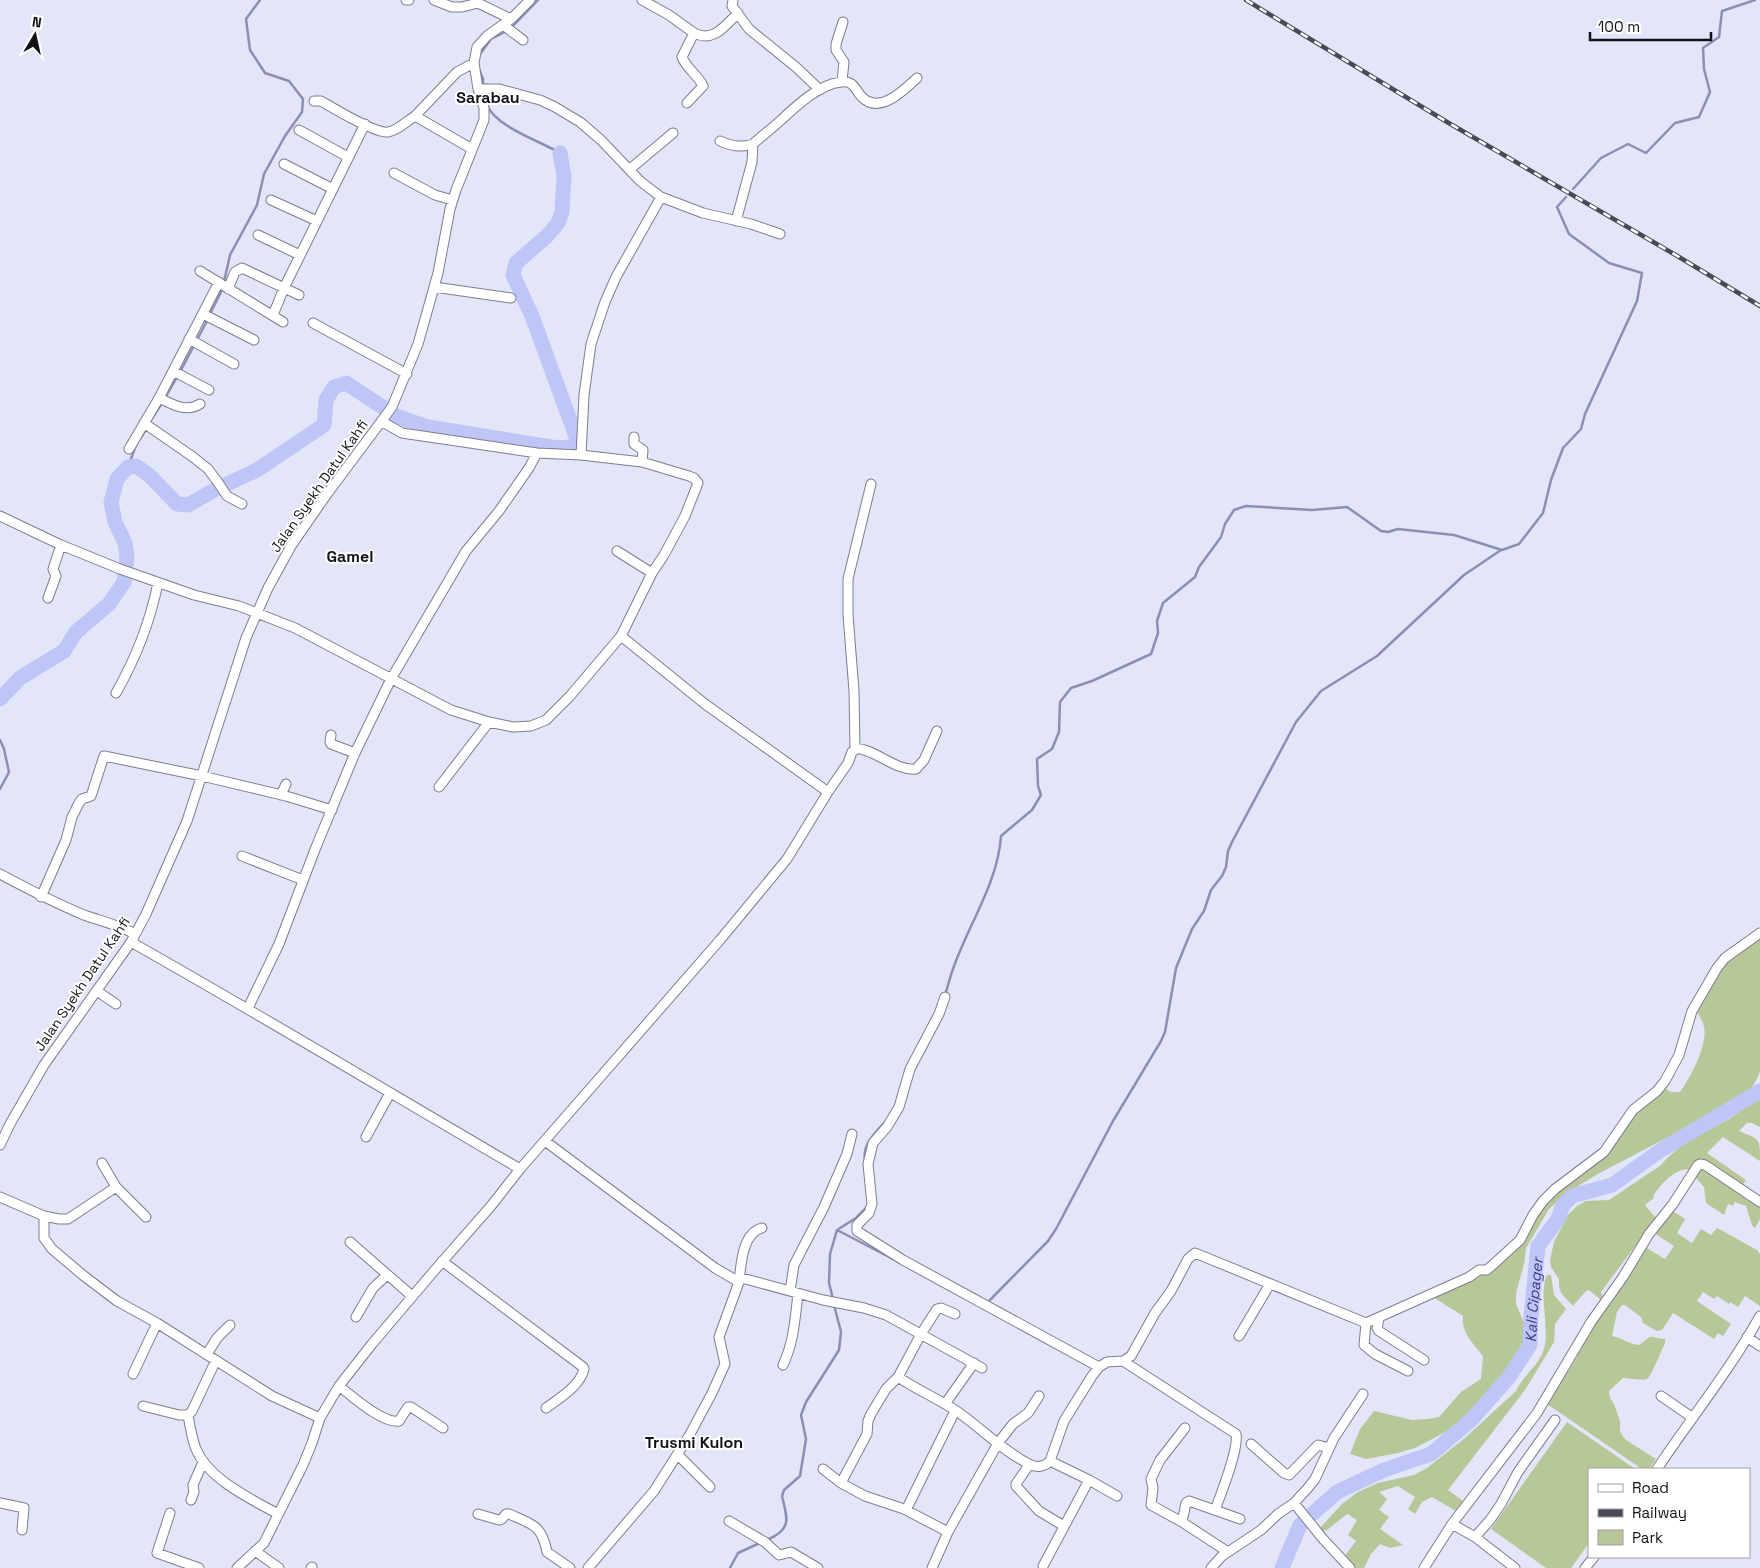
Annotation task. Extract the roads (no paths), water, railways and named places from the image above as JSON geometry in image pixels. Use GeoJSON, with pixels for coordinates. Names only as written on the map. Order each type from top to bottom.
{"type":"FeatureCollection","features":[{"type":"Feature","properties":{"kind":"street"},"geometry":{"type":"LineString","coordinates":[[434,0],[452,7],[462,7],[478,3],[511,19]]}},
{"type":"Feature","properties":{"kind":"street","name":"Jalan Syekh Datul Kahfi"},"geometry":{"type":"LineString","coordinates":[[0,1145],[44,1065],[133,938],[187,821],[246,638],[257,612],[291,546],[392,407],[418,344],[434,287],[452,200],[484,120],[481,89],[474,63],[477,47],[481,41],[507,28],[511,19],[530,0]]}},
{"type":"Feature","properties":{"kind":"street"},"geometry":{"type":"LineString","coordinates":[[642,0],[669,15],[694,33],[707,37],[726,25],[738,13]]}},
{"type":"Feature","properties":{"kind":"street"},"geometry":{"type":"LineString","coordinates":[[733,0],[732,4],[749,29],[797,68],[820,90]]}},
{"type":"Feature","properties":{"kind":"street"},"geometry":{"type":"LineString","coordinates":[[842,81],[844,62],[836,50],[836,44],[843,22]]}},
{"type":"Feature","properties":{"kind":"street"},"geometry":{"type":"LineString","coordinates":[[507,28],[522,40]]}},
{"type":"Feature","properties":{"kind":"street"},"geometry":{"type":"LineString","coordinates":[[687,103],[703,86],[683,62],[682,57],[694,33]]}},
{"type":"Feature","properties":{"kind":"street"},"geometry":{"type":"LineString","coordinates":[[314,102],[321,101],[365,124],[388,132],[415,116],[457,72],[474,63]]}},
{"type":"Feature","properties":{"kind":"street"},"geometry":{"type":"LineString","coordinates":[[720,141],[742,147],[754,144],[805,98],[842,81],[855,86],[860,96],[874,104],[890,100],[916,78]]}},
{"type":"Feature","properties":{"kind":"street"},"geometry":{"type":"LineString","coordinates":[[481,89],[499,90],[525,96],[555,107],[580,122],[601,140],[640,182],[661,197],[703,213],[762,227],[780,234]]}},
{"type":"Feature","properties":{"kind":"street"},"geometry":{"type":"LineString","coordinates":[[415,116],[472,149]]}},
{"type":"Feature","properties":{"kind":"street"},"geometry":{"type":"LineString","coordinates":[[273,315],[284,288],[365,124]]}},
{"type":"Feature","properties":{"kind":"street"},"geometry":{"type":"LineString","coordinates":[[299,130],[348,156]]}},
{"type":"Feature","properties":{"kind":"street"},"geometry":{"type":"LineString","coordinates":[[630,170],[673,134]]}},
{"type":"Feature","properties":{"kind":"street"},"geometry":{"type":"LineString","coordinates":[[736,221],[752,162],[754,144]]}},
{"type":"Feature","properties":{"kind":"street"},"geometry":{"type":"LineString","coordinates":[[284,164],[332,189]]}},
{"type":"Feature","properties":{"kind":"street"},"geometry":{"type":"LineString","coordinates":[[394,173],[435,195],[452,200]]}},
{"type":"Feature","properties":{"kind":"street"},"geometry":{"type":"LineString","coordinates":[[581,455],[584,395],[591,344],[599,318],[616,277],[661,197]]}},
{"type":"Feature","properties":{"kind":"street"},"geometry":{"type":"LineString","coordinates":[[271,200],[317,221]]}},
{"type":"Feature","properties":{"kind":"street"},"geometry":{"type":"LineString","coordinates":[[258,234],[300,255]]}},
{"type":"Feature","properties":{"kind":"street"},"geometry":{"type":"LineString","coordinates":[[129,449],[147,425],[178,373],[223,286],[235,272],[242,268],[299,295]]}},
{"type":"Feature","properties":{"kind":"street"},"geometry":{"type":"LineString","coordinates":[[200,271],[283,322]]}},
{"type":"Feature","properties":{"kind":"street"},"geometry":{"type":"LineString","coordinates":[[434,287],[511,298]]}},
{"type":"Feature","properties":{"kind":"street"},"geometry":{"type":"LineString","coordinates":[[207,316],[254,340]]}},
{"type":"Feature","properties":{"kind":"street"},"geometry":{"type":"LineString","coordinates":[[313,323],[407,374]]}},
{"type":"Feature","properties":{"kind":"street"},"geometry":{"type":"LineString","coordinates":[[193,342],[234,364]]}},
{"type":"Feature","properties":{"kind":"street"},"geometry":{"type":"LineString","coordinates":[[178,373],[209,390]]}},
{"type":"Feature","properties":{"kind":"street"},"geometry":{"type":"LineString","coordinates":[[162,399],[186,409],[194,408],[200,404]]}},
{"type":"Feature","properties":{"kind":"street"},"geometry":{"type":"LineString","coordinates":[[0,516],[120,569],[194,595],[257,612],[319,640],[451,710],[513,727],[531,726],[546,720],[570,696],[621,636],[652,573],[685,516],[698,483],[689,476],[642,462],[581,455],[537,453],[402,433],[382,420]]}},
{"type":"Feature","properties":{"kind":"street"},"geometry":{"type":"LineString","coordinates":[[147,425],[208,469],[226,495],[242,504]]}},
{"type":"Feature","properties":{"kind":"street"},"geometry":{"type":"LineString","coordinates":[[634,437],[634,444],[643,450],[642,462]]}},
{"type":"Feature","properties":{"kind":"street"},"geometry":{"type":"LineString","coordinates":[[248,1008],[279,944],[355,753],[391,679],[466,551],[499,511],[529,468],[537,453]]}},
{"type":"Feature","properties":{"kind":"street"},"geometry":{"type":"LineString","coordinates":[[855,750],[848,580],[871,484]]}},
{"type":"Feature","properties":{"kind":"street"},"geometry":{"type":"LineString","coordinates":[[48,598],[56,576],[53,568],[62,545]]}},
{"type":"Feature","properties":{"kind":"street"},"geometry":{"type":"LineString","coordinates":[[618,551],[652,573]]}},
{"type":"Feature","properties":{"kind":"street"},"geometry":{"type":"LineString","coordinates":[[116,693],[133,663],[146,628],[158,583]]}},
{"type":"Feature","properties":{"kind":"street"},"geometry":{"type":"LineString","coordinates":[[621,636],[704,704],[828,792]]}},
{"type":"Feature","properties":{"kind":"street"},"geometry":{"type":"LineString","coordinates":[[439,786],[490,722]]}},
{"type":"Feature","properties":{"kind":"street"},"geometry":{"type":"LineString","coordinates":[[237,1568],[264,1543],[303,1466],[320,1418],[339,1386],[412,1296],[720,940],[787,859],[848,763],[852,752],[856,748],[863,749],[887,761],[916,769],[924,760],[937,731]]}},
{"type":"Feature","properties":{"kind":"street"},"geometry":{"type":"LineString","coordinates":[[331,735],[330,744],[355,753]]}},
{"type":"Feature","properties":{"kind":"street"},"geometry":{"type":"LineString","coordinates":[[41,897],[66,840],[78,803],[82,799],[91,796],[102,757],[106,756],[281,794],[332,810]]}},
{"type":"Feature","properties":{"kind":"street"},"geometry":{"type":"LineString","coordinates":[[281,794],[286,784]]}},
{"type":"Feature","properties":{"kind":"street"},"geometry":{"type":"LineString","coordinates":[[242,856],[303,880]]}},
{"type":"Feature","properties":{"kind":"street"},"geometry":{"type":"LineString","coordinates":[[0,874],[41,897],[122,928],[133,938],[318,1052],[520,1170]]}},
{"type":"Feature","properties":{"kind":"street"},"geometry":{"type":"LineString","coordinates":[[898,1377],[956,1410],[1029,1465],[1044,1466],[1050,1461],[1064,1421],[1099,1367],[1107,1362],[1123,1361],[1134,1352],[1148,1324],[1171,1291],[1188,1259],[1195,1253],[1366,1323],[1469,1278],[1520,1240],[1543,1200],[1554,1189],[1604,1152],[1633,1110],[1657,1091],[1665,1081],[1679,1055],[1692,1011],[1717,968],[1725,958],[1760,932]]}},
{"type":"Feature","properties":{"kind":"street"},"geometry":{"type":"LineString","coordinates":[[96,991],[116,1004]]}},
{"type":"Feature","properties":{"kind":"street"},"geometry":{"type":"LineString","coordinates":[[945,998],[939,1014],[910,1069],[899,1107],[887,1127],[873,1143],[868,1164],[872,1204],[869,1213],[857,1225],[857,1231],[903,1260],[1099,1367]]}},
{"type":"Feature","properties":{"kind":"street"},"geometry":{"type":"LineString","coordinates":[[366,1137],[390,1093]]}},
{"type":"Feature","properties":{"kind":"street"},"geometry":{"type":"LineString","coordinates":[[0,1120],[10,1124]]}},
{"type":"Feature","properties":{"kind":"street"},"geometry":{"type":"LineString","coordinates":[[783,1364],[788,1354],[797,1314],[794,1292],[794,1265],[824,1207],[847,1154],[852,1134]]}},
{"type":"Feature","properties":{"kind":"street"},"geometry":{"type":"LineString","coordinates":[[545,1142],[716,1268],[739,1282]]}},
{"type":"Feature","properties":{"kind":"street"},"geometry":{"type":"LineString","coordinates":[[102,1163],[116,1187],[146,1217]]}},
{"type":"Feature","properties":{"kind":"street"},"geometry":{"type":"LineString","coordinates":[[1424,1568],[1452,1524],[1537,1413],[1591,1322],[1623,1277],[1649,1234],[1673,1204],[1698,1165],[1705,1165],[1760,1202]]}},
{"type":"Feature","properties":{"kind":"street"},"geometry":{"type":"LineString","coordinates":[[0,1197],[44,1216],[59,1220],[68,1219],[116,1187]]}},
{"type":"Feature","properties":{"kind":"street"},"geometry":{"type":"LineString","coordinates":[[44,1216],[44,1238],[52,1249],[117,1301],[157,1323],[272,1396],[320,1418]]}},
{"type":"Feature","properties":{"kind":"street"},"geometry":{"type":"LineString","coordinates":[[588,1568],[654,1491],[678,1455],[712,1393],[725,1364],[718,1339],[739,1282],[747,1242],[754,1232],[762,1228]]}},
{"type":"Feature","properties":{"kind":"street"},"geometry":{"type":"LineString","coordinates":[[350,1242],[412,1296]]}},
{"type":"Feature","properties":{"kind":"street"},"geometry":{"type":"LineString","coordinates":[[442,1261],[583,1366],[583,1373],[568,1392],[546,1408]]}},
{"type":"Feature","properties":{"kind":"street"},"geometry":{"type":"LineString","coordinates":[[356,1318],[372,1288],[387,1274]]}},
{"type":"Feature","properties":{"kind":"street"},"geometry":{"type":"LineString","coordinates":[[739,1282],[740,1279],[745,1278],[886,1315],[982,1368]]}},
{"type":"Feature","properties":{"kind":"street"},"geometry":{"type":"LineString","coordinates":[[1239,1336],[1270,1284]]}},
{"type":"Feature","properties":{"kind":"street"},"geometry":{"type":"LineString","coordinates":[[841,1483],[868,1434],[868,1421],[871,1414],[886,1389],[898,1377],[937,1309],[941,1308],[955,1314]]}},
{"type":"Feature","properties":{"kind":"street"},"geometry":{"type":"LineString","coordinates":[[1658,1468],[1760,1316]]}},
{"type":"Feature","properties":{"kind":"street"},"geometry":{"type":"LineString","coordinates":[[1379,1318],[1377,1328],[1379,1332],[1424,1360]]}},
{"type":"Feature","properties":{"kind":"street"},"geometry":{"type":"LineString","coordinates":[[133,1374],[157,1323]]}},
{"type":"Feature","properties":{"kind":"street"},"geometry":{"type":"LineString","coordinates":[[1366,1323],[1364,1345],[1376,1354],[1408,1371]]}},
{"type":"Feature","properties":{"kind":"street"},"geometry":{"type":"LineString","coordinates":[[207,1354],[230,1324]]}},
{"type":"Feature","properties":{"kind":"street"},"geometry":{"type":"LineString","coordinates":[[1747,1338],[1760,1346]]}},
{"type":"Feature","properties":{"kind":"street"},"geometry":{"type":"LineString","coordinates":[[216,1360],[188,1415],[196,1450],[204,1462],[237,1491],[278,1514]]}},
{"type":"Feature","properties":{"kind":"street"},"geometry":{"type":"LineString","coordinates":[[1123,1361],[1236,1434],[1237,1439],[1230,1467],[1215,1510]]}},
{"type":"Feature","properties":{"kind":"street"},"geometry":{"type":"LineString","coordinates":[[945,1404],[974,1364]]}},
{"type":"Feature","properties":{"kind":"street"},"geometry":{"type":"LineString","coordinates":[[339,1386],[368,1408],[387,1419],[395,1422],[398,1421],[408,1407],[411,1407],[443,1428]]}},
{"type":"Feature","properties":{"kind":"street"},"geometry":{"type":"LineString","coordinates":[[1211,1568],[1222,1556],[1261,1530],[1278,1514],[1294,1503],[1314,1479],[1329,1448],[1363,1394]]}},
{"type":"Feature","properties":{"kind":"street"},"geometry":{"type":"LineString","coordinates":[[932,1568],[948,1532],[998,1443],[1013,1424],[1028,1413],[1039,1396]]}},
{"type":"Feature","properties":{"kind":"street"},"geometry":{"type":"LineString","coordinates":[[1661,1396],[1693,1418]]}},
{"type":"Feature","properties":{"kind":"street"},"geometry":{"type":"LineString","coordinates":[[143,1406],[178,1415],[188,1415]]}},
{"type":"Feature","properties":{"kind":"street"},"geometry":{"type":"LineString","coordinates":[[906,1510],[956,1410]]}},
{"type":"Feature","properties":{"kind":"street"},"geometry":{"type":"LineString","coordinates":[[1475,1537],[1501,1504],[1518,1472],[1555,1420]]}},
{"type":"Feature","properties":{"kind":"street"},"geometry":{"type":"LineString","coordinates":[[1185,1428],[1160,1460],[1152,1479],[1153,1492],[1150,1502],[1152,1507],[1182,1522],[1228,1552]]}},
{"type":"Feature","properties":{"kind":"street"},"geometry":{"type":"LineString","coordinates":[[1250,1444],[1284,1473],[1289,1475],[1318,1445],[1329,1448]]}},
{"type":"Feature","properties":{"kind":"street"},"geometry":{"type":"LineString","coordinates":[[678,1455],[710,1487]]}},
{"type":"Feature","properties":{"kind":"street"},"geometry":{"type":"LineString","coordinates":[[1050,1461],[1117,1496]]}},
{"type":"Feature","properties":{"kind":"street"},"geometry":{"type":"LineString","coordinates":[[191,1500],[194,1492],[193,1485],[204,1462]]}},
{"type":"Feature","properties":{"kind":"street"},"geometry":{"type":"LineString","coordinates":[[1029,1465],[1016,1486],[1039,1511],[1064,1526]]}},
{"type":"Feature","properties":{"kind":"street"},"geometry":{"type":"LineString","coordinates":[[823,1470],[841,1483],[865,1496],[888,1502],[948,1532]]}},
{"type":"Feature","properties":{"kind":"street"},"geometry":{"type":"LineString","coordinates":[[1043,1566],[1089,1480]]}},
{"type":"Feature","properties":{"kind":"street"},"geometry":{"type":"LineString","coordinates":[[0,1502],[24,1508],[22,1530]]}},
{"type":"Feature","properties":{"kind":"street"},"geometry":{"type":"LineString","coordinates":[[1182,1522],[1188,1502],[1240,1519]]}},
{"type":"Feature","properties":{"kind":"street"},"geometry":{"type":"LineString","coordinates":[[1294,1503],[1350,1568]]}},
{"type":"Feature","properties":{"kind":"street"},"geometry":{"type":"LineString","coordinates":[[170,1513],[157,1553],[199,1568]]}},
{"type":"Feature","properties":{"kind":"street"},"geometry":{"type":"LineString","coordinates":[[478,1514],[499,1520],[506,1514],[509,1514],[536,1526],[545,1539],[548,1552],[570,1568]]}},
{"type":"Feature","properties":{"kind":"street"},"geometry":{"type":"LineString","coordinates":[[729,1521],[763,1541],[779,1555],[791,1552],[818,1568]]}},
{"type":"Feature","properties":{"kind":"street"},"geometry":{"type":"LineString","coordinates":[[1452,1524],[1475,1537],[1515,1568]]}},
{"type":"Feature","properties":{"kind":"street"},"geometry":{"type":"LineString","coordinates":[[256,1551],[279,1568]]}},
{"type":"Feature","properties":{"kind":"street"},"geometry":{"type":"LineString","coordinates":[[1585,1568],[1593,1558]]}},
{"type":"Feature","properties":{"kind":"waterway"},"geometry":{"type":"LineString","coordinates":[[224,282],[230,255],[257,205],[264,174],[285,136],[302,112],[303,99],[289,81],[265,73],[250,50],[246,19],[260,0]]}},
{"type":"Feature","properties":{"kind":"waterway"},"geometry":{"type":"LineString","coordinates":[[511,28],[538,0]]}},
{"type":"Feature","properties":{"kind":"waterway"},"geometry":{"type":"LineString","coordinates":[[1573,189],[1601,158],[1628,144],[1646,153],[1675,123],[1699,117],[1710,92],[1704,69],[1703,48],[1719,37],[1722,11],[1755,0]]}},
{"type":"Feature","properties":{"kind":"waterway"},"geometry":{"type":"LineString","coordinates":[[480,54],[491,39],[507,31]]}},
{"type":"Feature","properties":{"kind":"waterway"},"geometry":{"type":"LineString","coordinates":[[479,69],[483,79],[483,86]]}},
{"type":"Feature","properties":{"kind":"waterway"},"geometry":{"type":"LineString","coordinates":[[487,105],[492,113],[509,127],[560,153]]}},
{"type":"Feature","properties":{"kind":"waterway"},"geometry":{"type":"LineString","coordinates":[[0,699],[20,678],[64,651],[76,632],[109,604],[124,582],[127,557],[125,543],[115,522],[111,502],[117,479],[128,467],[136,466],[149,475],[177,504],[188,505],[216,489],[257,470],[324,425],[326,400],[334,387],[346,383],[396,416],[428,427],[551,447],[569,448],[578,442],[532,316],[513,275],[516,263],[547,236],[558,223],[562,212],[564,176],[560,153]]}},
{"type":"Feature","properties":{"kind":"waterway"},"geometry":{"type":"LineString","coordinates":[[945,995],[959,953],[994,870],[1001,836],[1032,810],[1041,795],[1038,786],[1037,759],[1052,749],[1059,732],[1060,702],[1071,688],[1092,681],[1151,654],[1158,633],[1157,621],[1163,603],[1195,577],[1199,567],[1221,537],[1225,524],[1234,510],[1246,506],[1312,510],[1347,507],[1381,531],[1388,532],[1398,529],[1454,535],[1502,550],[1519,544],[1543,513],[1551,480],[1563,448],[1581,429],[1585,414],[1637,301],[1642,273],[1609,263],[1569,234],[1557,207],[1566,197]]}},
{"type":"Feature","properties":{"kind":"waterway"},"geometry":{"type":"LineString","coordinates":[[210,314],[223,288]]}},
{"type":"Feature","properties":{"kind":"waterway"},"geometry":{"type":"LineString","coordinates":[[180,372],[208,319]]}},
{"type":"Feature","properties":{"kind":"waterway"},"geometry":{"type":"LineString","coordinates":[[165,398],[177,377]]}},
{"type":"Feature","properties":{"kind":"waterway"},"geometry":{"type":"LineString","coordinates":[[149,423],[162,403]]}},
{"type":"Feature","properties":{"kind":"waterway"},"geometry":{"type":"LineString","coordinates":[[139,440],[147,428]]}},
{"type":"Feature","properties":{"kind":"waterway"},"geometry":{"type":"LineString","coordinates":[[128,467],[136,445]]}},
{"type":"Feature","properties":{"kind":"waterway"},"geometry":{"type":"LineString","coordinates":[[990,1300],[1048,1241],[1056,1229],[1113,1121],[1161,1041],[1165,1032],[1176,968],[1192,929],[1204,911],[1211,890],[1222,876],[1232,842],[1296,722],[1321,691],[1377,656],[1464,575],[1501,550]]}},
{"type":"Feature","properties":{"kind":"waterway"},"geometry":{"type":"LineString","coordinates":[[0,740],[9,772],[0,789]]}},
{"type":"Feature","properties":{"kind":"waterway","name":"Kali Cipager"},"geometry":{"type":"LineString","coordinates":[[1282,1568],[1300,1525],[1337,1492],[1384,1470],[1431,1454],[1471,1420],[1509,1377],[1530,1345],[1538,1246],[1558,1219],[1563,1205],[1572,1196],[1612,1185],[1661,1150],[1760,1091]]}},
{"type":"Feature","properties":{"kind":"waterway"},"geometry":{"type":"LineString","coordinates":[[865,1160],[868,1144],[886,1121]]}},
{"type":"Feature","properties":{"kind":"waterway"},"geometry":{"type":"LineString","coordinates":[[833,1299],[829,1283],[830,1254],[837,1230],[856,1218],[867,1207]]}},
{"type":"Feature","properties":{"kind":"waterway"},"geometry":{"type":"LineString","coordinates":[[837,1230],[893,1259]]}},
{"type":"Feature","properties":{"kind":"waterway"},"geometry":{"type":"LineString","coordinates":[[767,1540],[781,1532],[784,1527],[786,1517],[782,1496],[784,1490],[800,1476],[806,1439],[801,1415],[806,1402],[839,1350],[841,1332],[834,1305]]}},
{"type":"Feature","properties":{"kind":"waterway"},"geometry":{"type":"LineString","coordinates":[[730,1568],[738,1553],[762,1542]]}},
{"type":"Feature","properties":{"kind":"railway"},"geometry":{"type":"LineString","coordinates":[[1246,0],[1447,122],[1760,306]]}},
{"type":"Feature","properties":{"kind":"district","name":"Sarabau"},"geometry":{"type":"Point","coordinates":[488,97]}},
{"type":"Feature","properties":{"kind":"district","name":"Gamel"},"geometry":{"type":"Point","coordinates":[350,556]}},
{"type":"Feature","properties":{"kind":"district","name":"Trusmi Kulon"},"geometry":{"type":"Point","coordinates":[694,1442]}}]}
